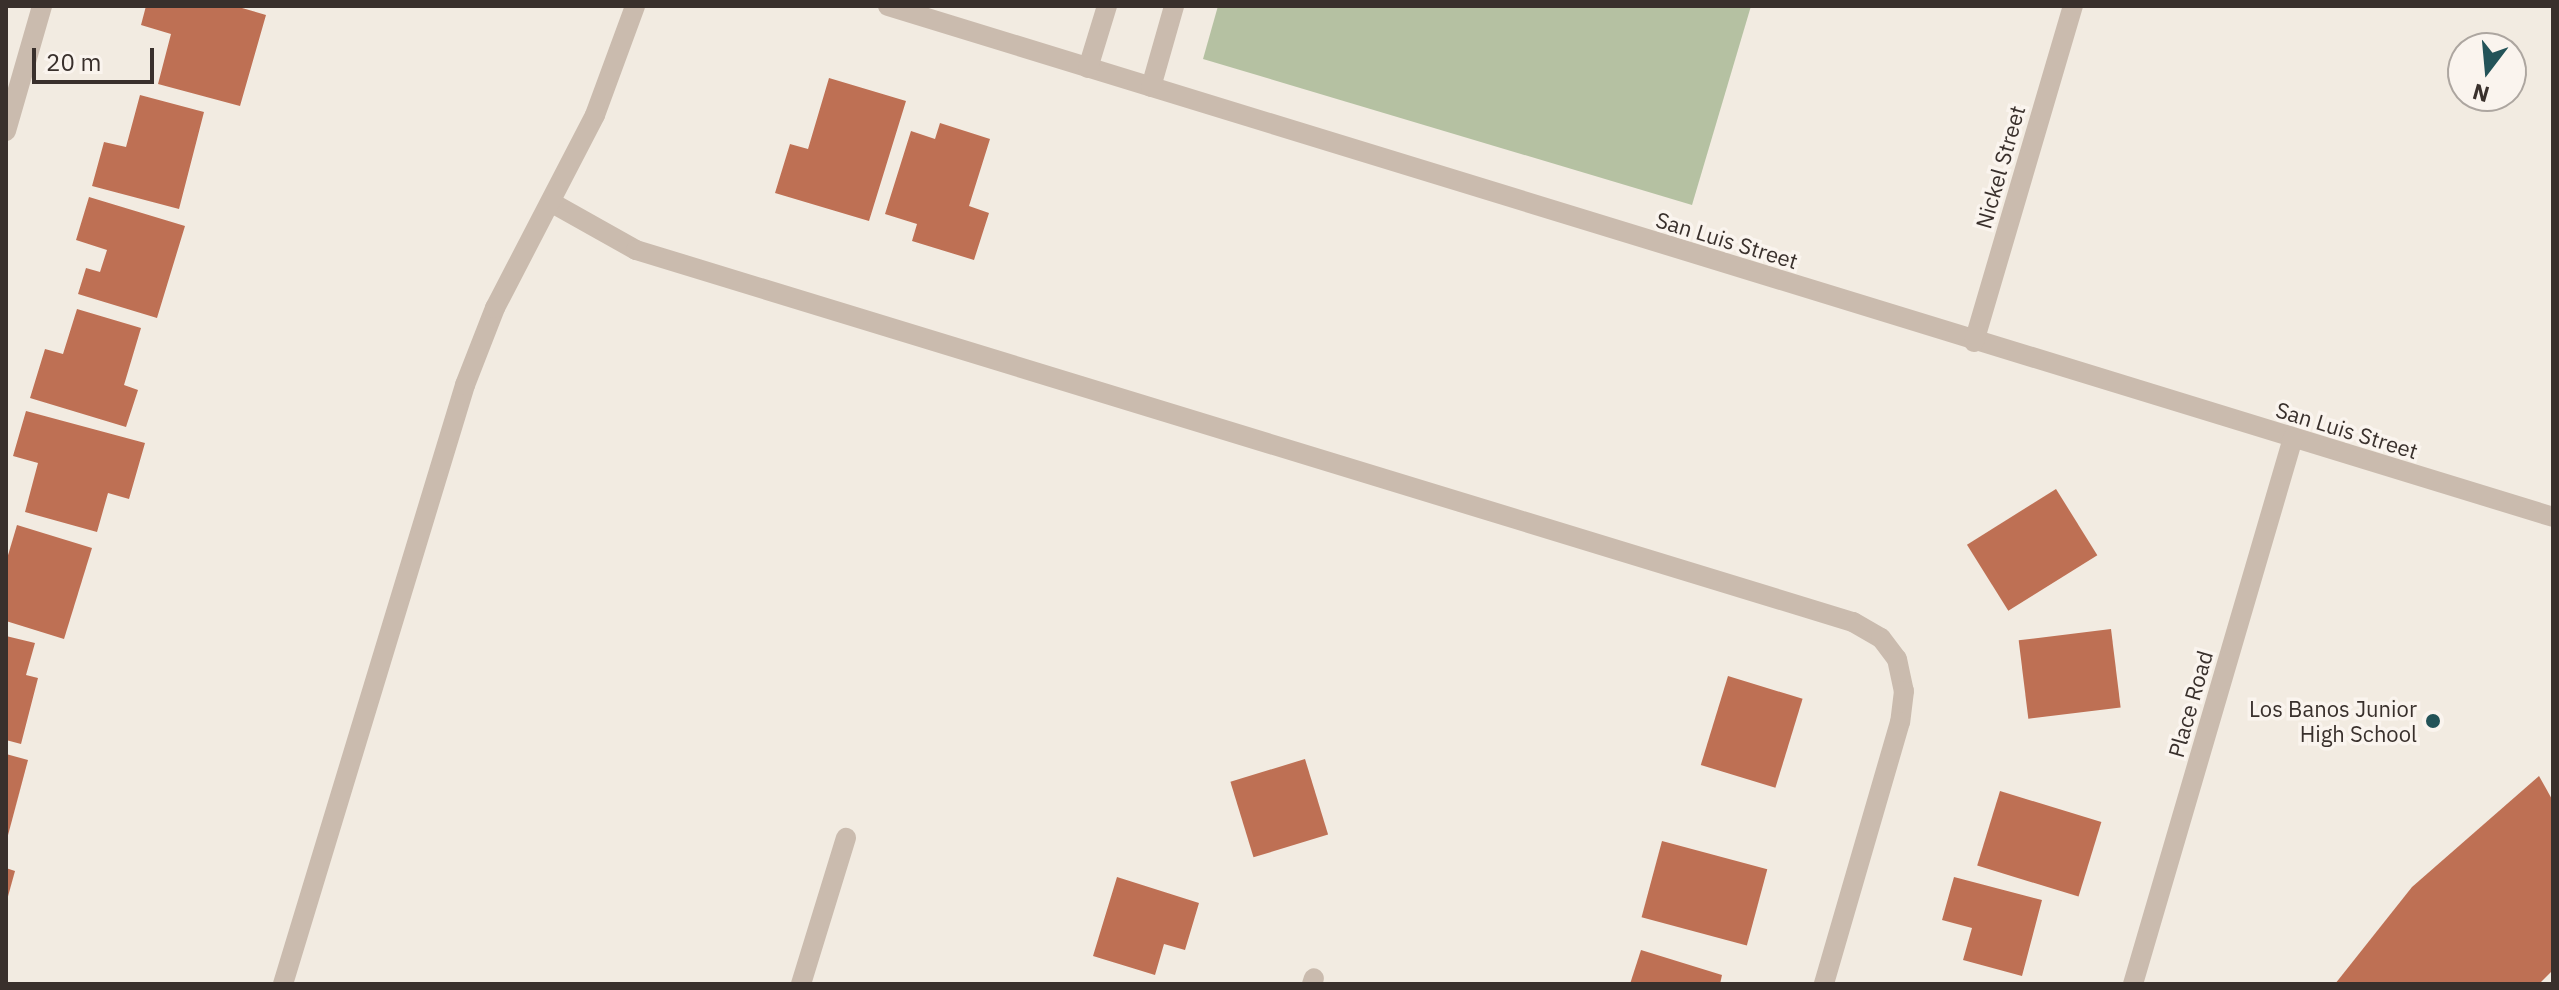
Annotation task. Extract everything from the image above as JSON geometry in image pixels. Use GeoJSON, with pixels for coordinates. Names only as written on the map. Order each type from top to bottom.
{"type":"FeatureCollection","features":[{"type":"Feature","properties":{"kind":"street"},"geometry":{"type":"LineString","coordinates":[[6,131],[42,6]]}},
{"type":"Feature","properties":{"kind":"street"},"geometry":{"type":"LineString","coordinates":[[283,984],[465,385],[495,308],[554,204],[635,6]]}},
{"type":"Feature","properties":{"kind":"street","name":"San Luis Street"},"geometry":{"type":"LineString","coordinates":[[888,6],[1974,342],[2553,517]]}},
{"type":"Feature","properties":{"kind":"street"},"geometry":{"type":"LineString","coordinates":[[1088,68],[1107,6]]}},
{"type":"Feature","properties":{"kind":"street"},"geometry":{"type":"LineString","coordinates":[[1151,87],[1174,6]]}},
{"type":"Feature","properties":{"kind":"street","name":"Nickel Street"},"geometry":{"type":"LineString","coordinates":[[1974,342],[2073,6]]}},
{"type":"Feature","properties":{"kind":"street"},"geometry":{"type":"LineString","coordinates":[[554,204],[636,250],[1838,618],[1881,638],[1899,669],[1900,722],[1824,984]]}},
{"type":"Feature","properties":{"kind":"street","name":"Place Road"},"geometry":{"type":"LineString","coordinates":[[2133,984],[2293,438]]}},
{"type":"Feature","properties":{"kind":"street"},"geometry":{"type":"LineString","coordinates":[[801,984],[846,838]]}},
{"type":"Feature","properties":{"kind":"green space"},"geometry":{"type":"Polygon","coordinates":[[[1218,6],[1751,6],[1692,205],[1203,59],[1218,6]]]}},
{"type":"Feature","properties":{"kind":"building"},"geometry":{"type":"Polygon","coordinates":[[[146,6],[235,6],[266,15],[240,106],[158,84],[171,34],[141,25],[146,6]]]}},
{"type":"Feature","properties":{"kind":"building"},"geometry":{"type":"Polygon","coordinates":[[[829,78],[906,101],[869,221],[775,193],[790,144],[808,149],[829,78]]]}},
{"type":"Feature","properties":{"kind":"building"},"geometry":{"type":"Polygon","coordinates":[[[140,95],[204,112],[179,209],[92,186],[104,142],[126,147],[140,95]]]}},
{"type":"Feature","properties":{"kind":"building"},"geometry":{"type":"Polygon","coordinates":[[[940,123],[990,139],[969,206],[989,213],[974,260],[912,241],[917,224],[885,214],[911,131],[935,139],[940,123]]]}},
{"type":"Feature","properties":{"kind":"building"},"geometry":{"type":"Polygon","coordinates":[[[89,197],[185,226],[157,318],[78,294],[86,268],[100,272],[107,250],[76,240],[89,197]]]}},
{"type":"Feature","properties":{"kind":"building"},"geometry":{"type":"Polygon","coordinates":[[[77,309],[141,328],[124,385],[138,390],[126,427],[30,398],[45,349],[63,354],[77,309]]]}},
{"type":"Feature","properties":{"kind":"building"},"geometry":{"type":"Polygon","coordinates":[[[26,411],[145,443],[129,499],[108,493],[97,532],[25,512],[38,463],[13,456],[26,411]]]}},
{"type":"Feature","properties":{"kind":"building"},"geometry":{"type":"Polygon","coordinates":[[[2056,489],[2097,555],[2008,611],[1967,545],[2056,489]]]}},
{"type":"Feature","properties":{"kind":"building"},"geometry":{"type":"Polygon","coordinates":[[[17,525],[92,548],[64,639],[6,621],[6,562],[17,525]]]}},
{"type":"Feature","properties":{"kind":"building"},"geometry":{"type":"Polygon","coordinates":[[[2111,629],[2121,707],[2028,719],[2019,640],[2111,629]]]}},
{"type":"Feature","properties":{"kind":"building"},"geometry":{"type":"Polygon","coordinates":[[[6,636],[35,643],[26,675],[38,678],[21,744],[6,740],[6,636]]]}},
{"type":"Feature","properties":{"kind":"building"},"geometry":{"type":"Polygon","coordinates":[[[1728,676],[1803,699],[1775,788],[1701,765],[1728,676]]]}},
{"type":"Feature","properties":{"kind":"building"},"geometry":{"type":"Polygon","coordinates":[[[6,754],[28,760],[7,839],[6,838],[6,754]]]}},
{"type":"Feature","properties":{"kind":"building"},"geometry":{"type":"Polygon","coordinates":[[[1305,759],[1328,835],[1254,857],[1230,782],[1305,759]]]}},
{"type":"Feature","properties":{"kind":"building"},"geometry":{"type":"Polygon","coordinates":[[[2539,776],[2553,801],[2553,970],[2539,984],[2335,984],[2412,887],[2539,776]]]}},
{"type":"Feature","properties":{"kind":"building"},"geometry":{"type":"Polygon","coordinates":[[[2000,791],[2101,822],[2079,897],[1977,866],[2000,791]]]}},
{"type":"Feature","properties":{"kind":"building"},"geometry":{"type":"Polygon","coordinates":[[[1662,841],[1767,869],[1747,946],[1642,917],[1662,841]]]}},
{"type":"Feature","properties":{"kind":"building"},"geometry":{"type":"Polygon","coordinates":[[[6,868],[15,871],[7,900],[6,900],[6,868]]]}},
{"type":"Feature","properties":{"kind":"building"},"geometry":{"type":"Polygon","coordinates":[[[1117,877],[1199,903],[1185,950],[1164,944],[1155,975],[1093,956],[1117,877]]]}},
{"type":"Feature","properties":{"kind":"building"},"geometry":{"type":"Polygon","coordinates":[[[1954,877],[2042,900],[2022,976],[1963,960],[1972,928],[1942,920],[1954,877]]]}},
{"type":"Feature","properties":{"kind":"building"},"geometry":{"type":"Polygon","coordinates":[[[1641,950],[1722,975],[1720,984],[1630,984],[1641,950]]]}},
{"type":"Feature","properties":{"kind":"place","name":"Los Banos Junior High School"},"geometry":{"type":"Point","coordinates":[2433,721]}}]}
